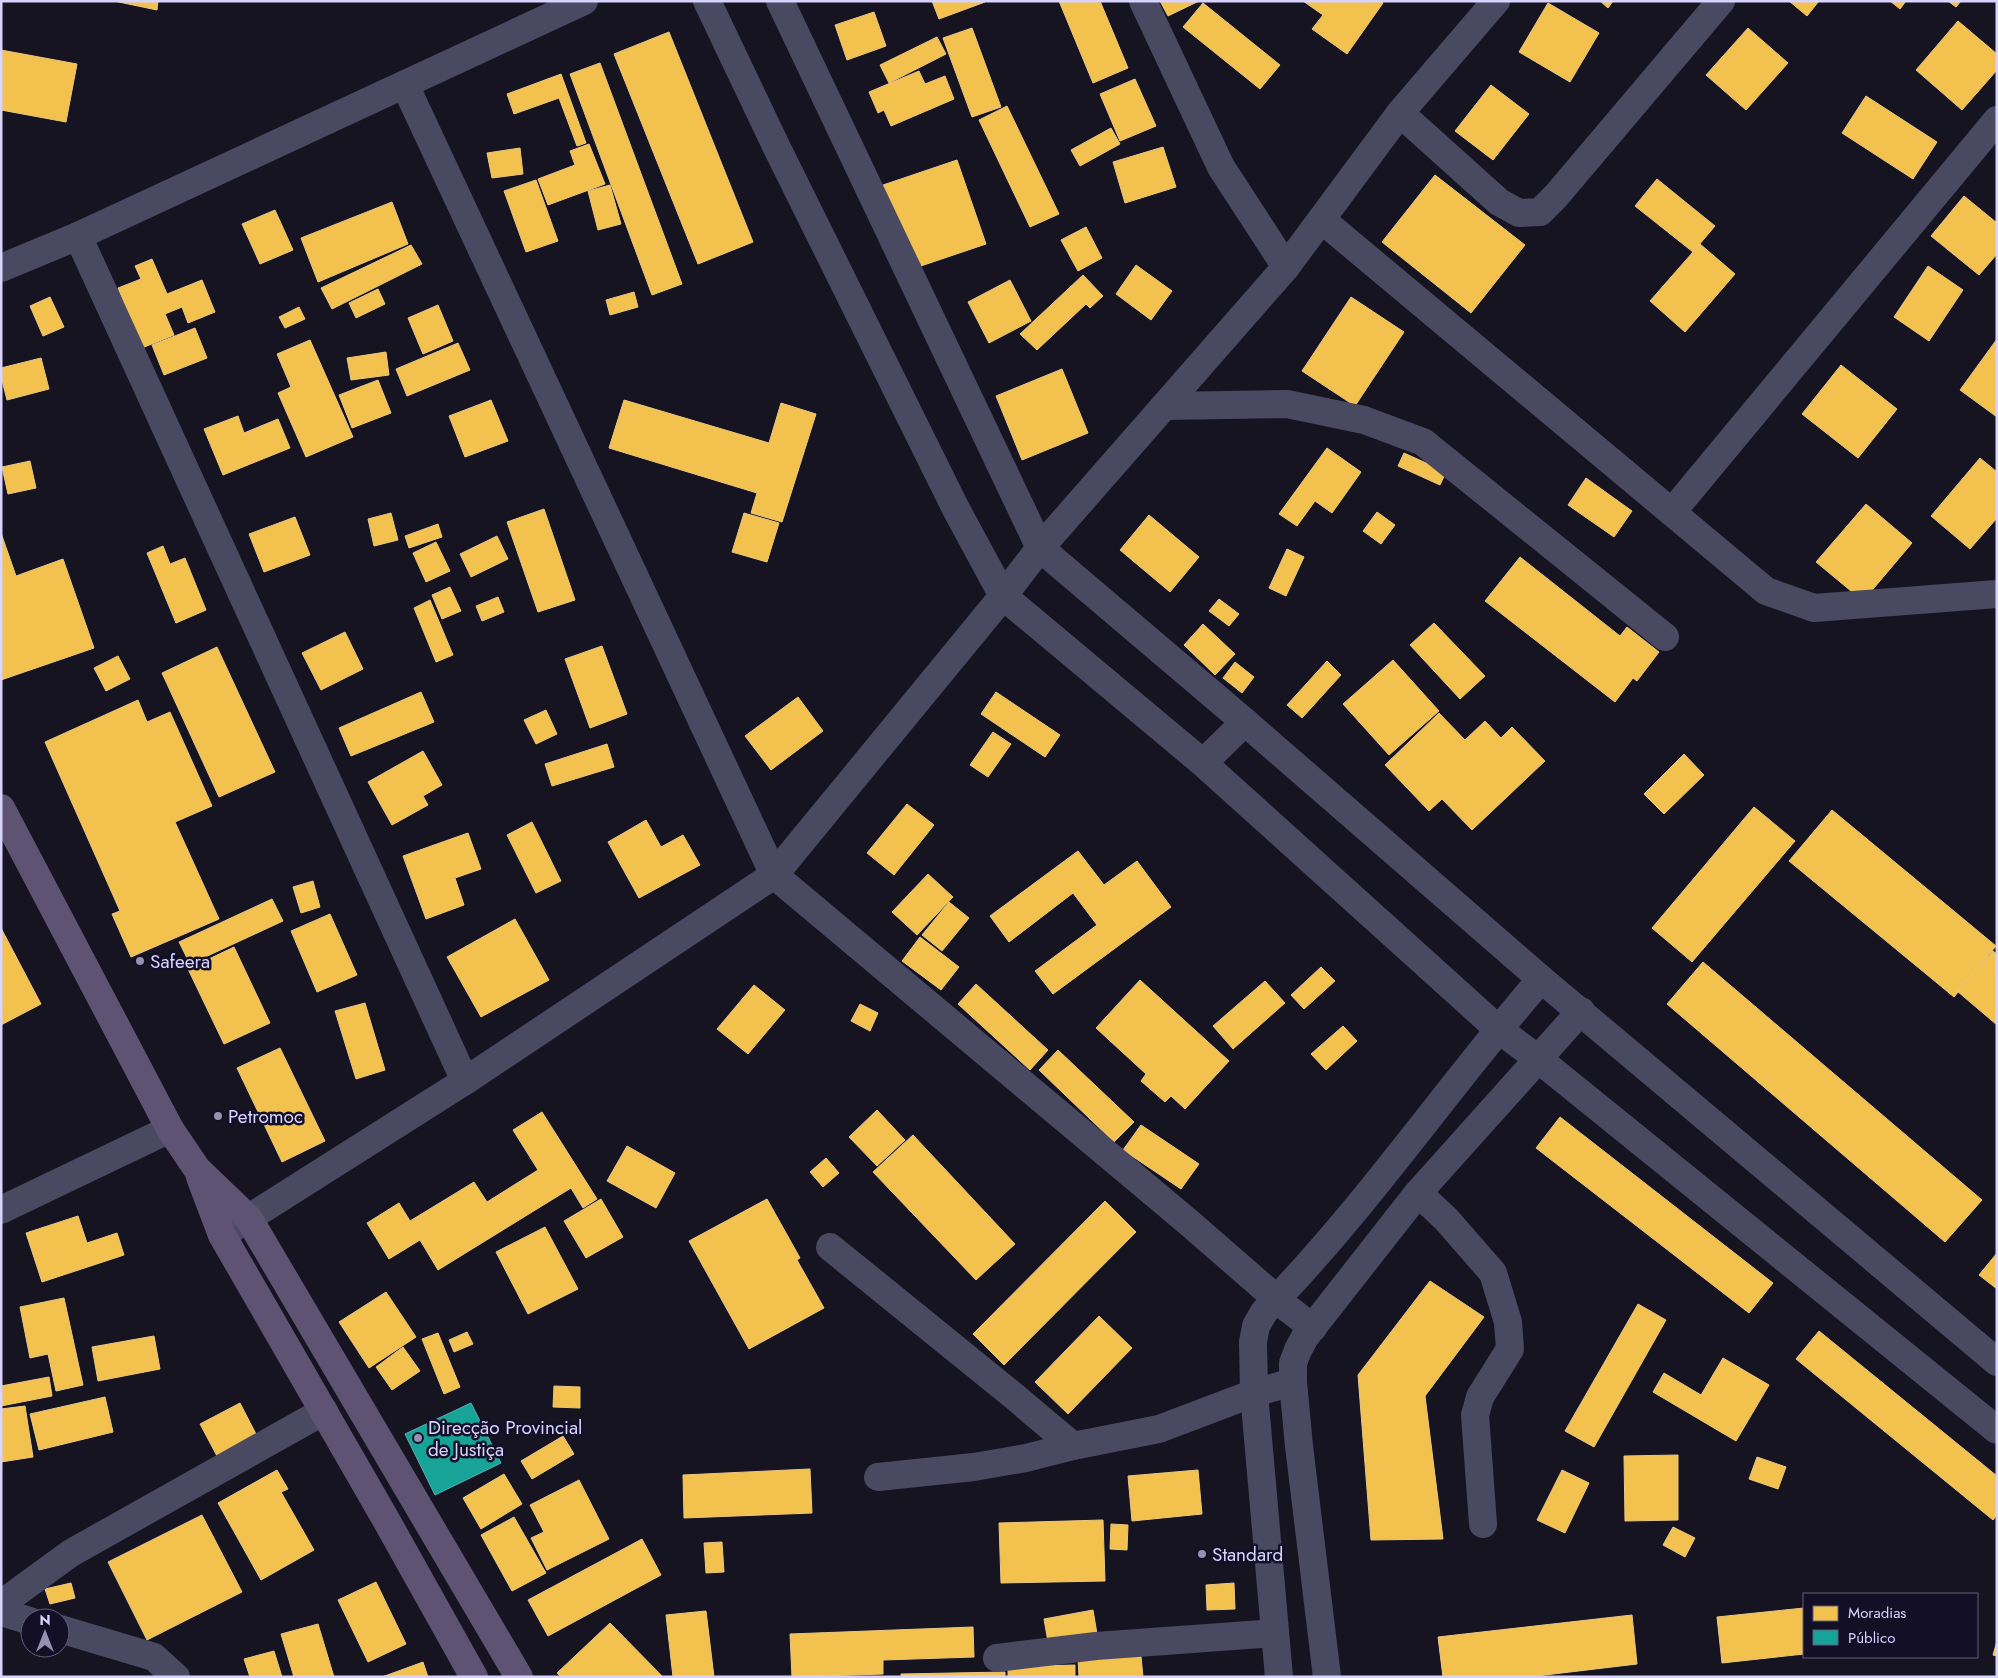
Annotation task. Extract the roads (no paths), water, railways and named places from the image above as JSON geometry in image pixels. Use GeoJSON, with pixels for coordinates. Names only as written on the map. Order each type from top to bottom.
{"type":"FeatureCollection","features":[{"type":"Feature","properties":{"kind":"main road"},"geometry":{"type":"LineString","coordinates":[[1,808],[170,1129],[197,1169],[250,1219],[519,1677]]}},
{"type":"Feature","properties":{"kind":"main road"},"geometry":{"type":"LineString","coordinates":[[197,1169],[222,1235],[474,1677]]}},
{"type":"Feature","properties":{"kind":"street"},"geometry":{"type":"LineString","coordinates":[[1,268],[78,236],[584,1]]}},
{"type":"Feature","properties":{"kind":"street"},"geometry":{"type":"LineString","coordinates":[[707,1],[781,157],[934,465],[1003,596],[1203,763],[1498,1029],[1537,1058],[1997,1430]]}},
{"type":"Feature","properties":{"kind":"street"},"geometry":{"type":"LineString","coordinates":[[780,1],[1040,548],[1245,722],[1541,979],[1997,1362]]}},
{"type":"Feature","properties":{"kind":"street"},"geometry":{"type":"LineString","coordinates":[[1143,1],[1221,167],[1286,267]]}},
{"type":"Feature","properties":{"kind":"street"},"geometry":{"type":"LineString","coordinates":[[222,1235],[465,1081],[774,875],[1003,596],[1040,548],[1286,267],[1400,114],[1496,1]]}},
{"type":"Feature","properties":{"kind":"street"},"geometry":{"type":"LineString","coordinates":[[1400,114],[1499,202],[1519,213],[1540,212],[1556,196],[1721,1]]}},
{"type":"Feature","properties":{"kind":"street"},"geometry":{"type":"LineString","coordinates":[[405,85],[774,875],[1278,1299],[1286,1308],[1313,1328]]}},
{"type":"Feature","properties":{"kind":"street"},"geometry":{"type":"LineString","coordinates":[[1672,512],[1997,120]]}},
{"type":"Feature","properties":{"kind":"street"},"geometry":{"type":"LineString","coordinates":[[1322,220],[1766,591],[1814,608],[1995,592]]}},
{"type":"Feature","properties":{"kind":"street"},"geometry":{"type":"LineString","coordinates":[[78,236],[465,1081]]}},
{"type":"Feature","properties":{"kind":"street"},"geometry":{"type":"LineString","coordinates":[[1165,406],[1287,404],[1364,420],[1422,442],[1665,637]]}},
{"type":"Feature","properties":{"kind":"street"},"geometry":{"type":"LineString","coordinates":[[1203,763],[1245,722]]}},
{"type":"Feature","properties":{"kind":"street"},"geometry":{"type":"LineString","coordinates":[[1279,1677],[1254,1393],[1254,1342],[1256,1326],[1264,1312],[1334,1236],[1498,1029],[1541,979]]}},
{"type":"Feature","properties":{"kind":"street"},"geometry":{"type":"LineString","coordinates":[[1327,1677],[1299,1446],[1293,1363],[1298,1350],[1313,1328],[1418,1193],[1537,1058],[1581,1012]]}},
{"type":"Feature","properties":{"kind":"street"},"geometry":{"type":"LineString","coordinates":[[1,1210],[170,1129]]}},
{"type":"Feature","properties":{"kind":"street"},"geometry":{"type":"LineString","coordinates":[[1418,1193],[1446,1219],[1493,1273],[1508,1322],[1510,1349],[1480,1397],[1475,1415],[1483,1524]]}},
{"type":"Feature","properties":{"kind":"street"},"geometry":{"type":"LineString","coordinates":[[830,1247],[1008,1390],[1073,1446]]}},
{"type":"Feature","properties":{"kind":"street"},"geometry":{"type":"LineString","coordinates":[[878,1477],[974,1467],[1159,1430],[1254,1393],[1293,1382]]}},
{"type":"Feature","properties":{"kind":"street"},"geometry":{"type":"LineString","coordinates":[[1,1604],[71,1553],[324,1411]]}},
{"type":"Feature","properties":{"kind":"street"},"geometry":{"type":"LineString","coordinates":[[1,1612],[20,1618]]}},
{"type":"Feature","properties":{"kind":"street"},"geometry":{"type":"LineString","coordinates":[[70,1632],[154,1656],[176,1677]]}},
{"type":"Feature","properties":{"kind":"street"},"geometry":{"type":"LineString","coordinates":[[997,1658],[1105,1645],[1275,1633]]}},
{"type":"Feature","properties":{"kind":"place","name":"Safeera"},"geometry":{"type":"Point","coordinates":[140,961]}},
{"type":"Feature","properties":{"kind":"place","name":"Petromoc"},"geometry":{"type":"Point","coordinates":[218,1116]}},
{"type":"Feature","properties":{"kind":"place","name":"Direcção Provincial de Justiça"},"geometry":{"type":"Point","coordinates":[418,1438]}},
{"type":"Feature","properties":{"kind":"place","name":"Standard"},"geometry":{"type":"Point","coordinates":[1202,1554]}}]}
